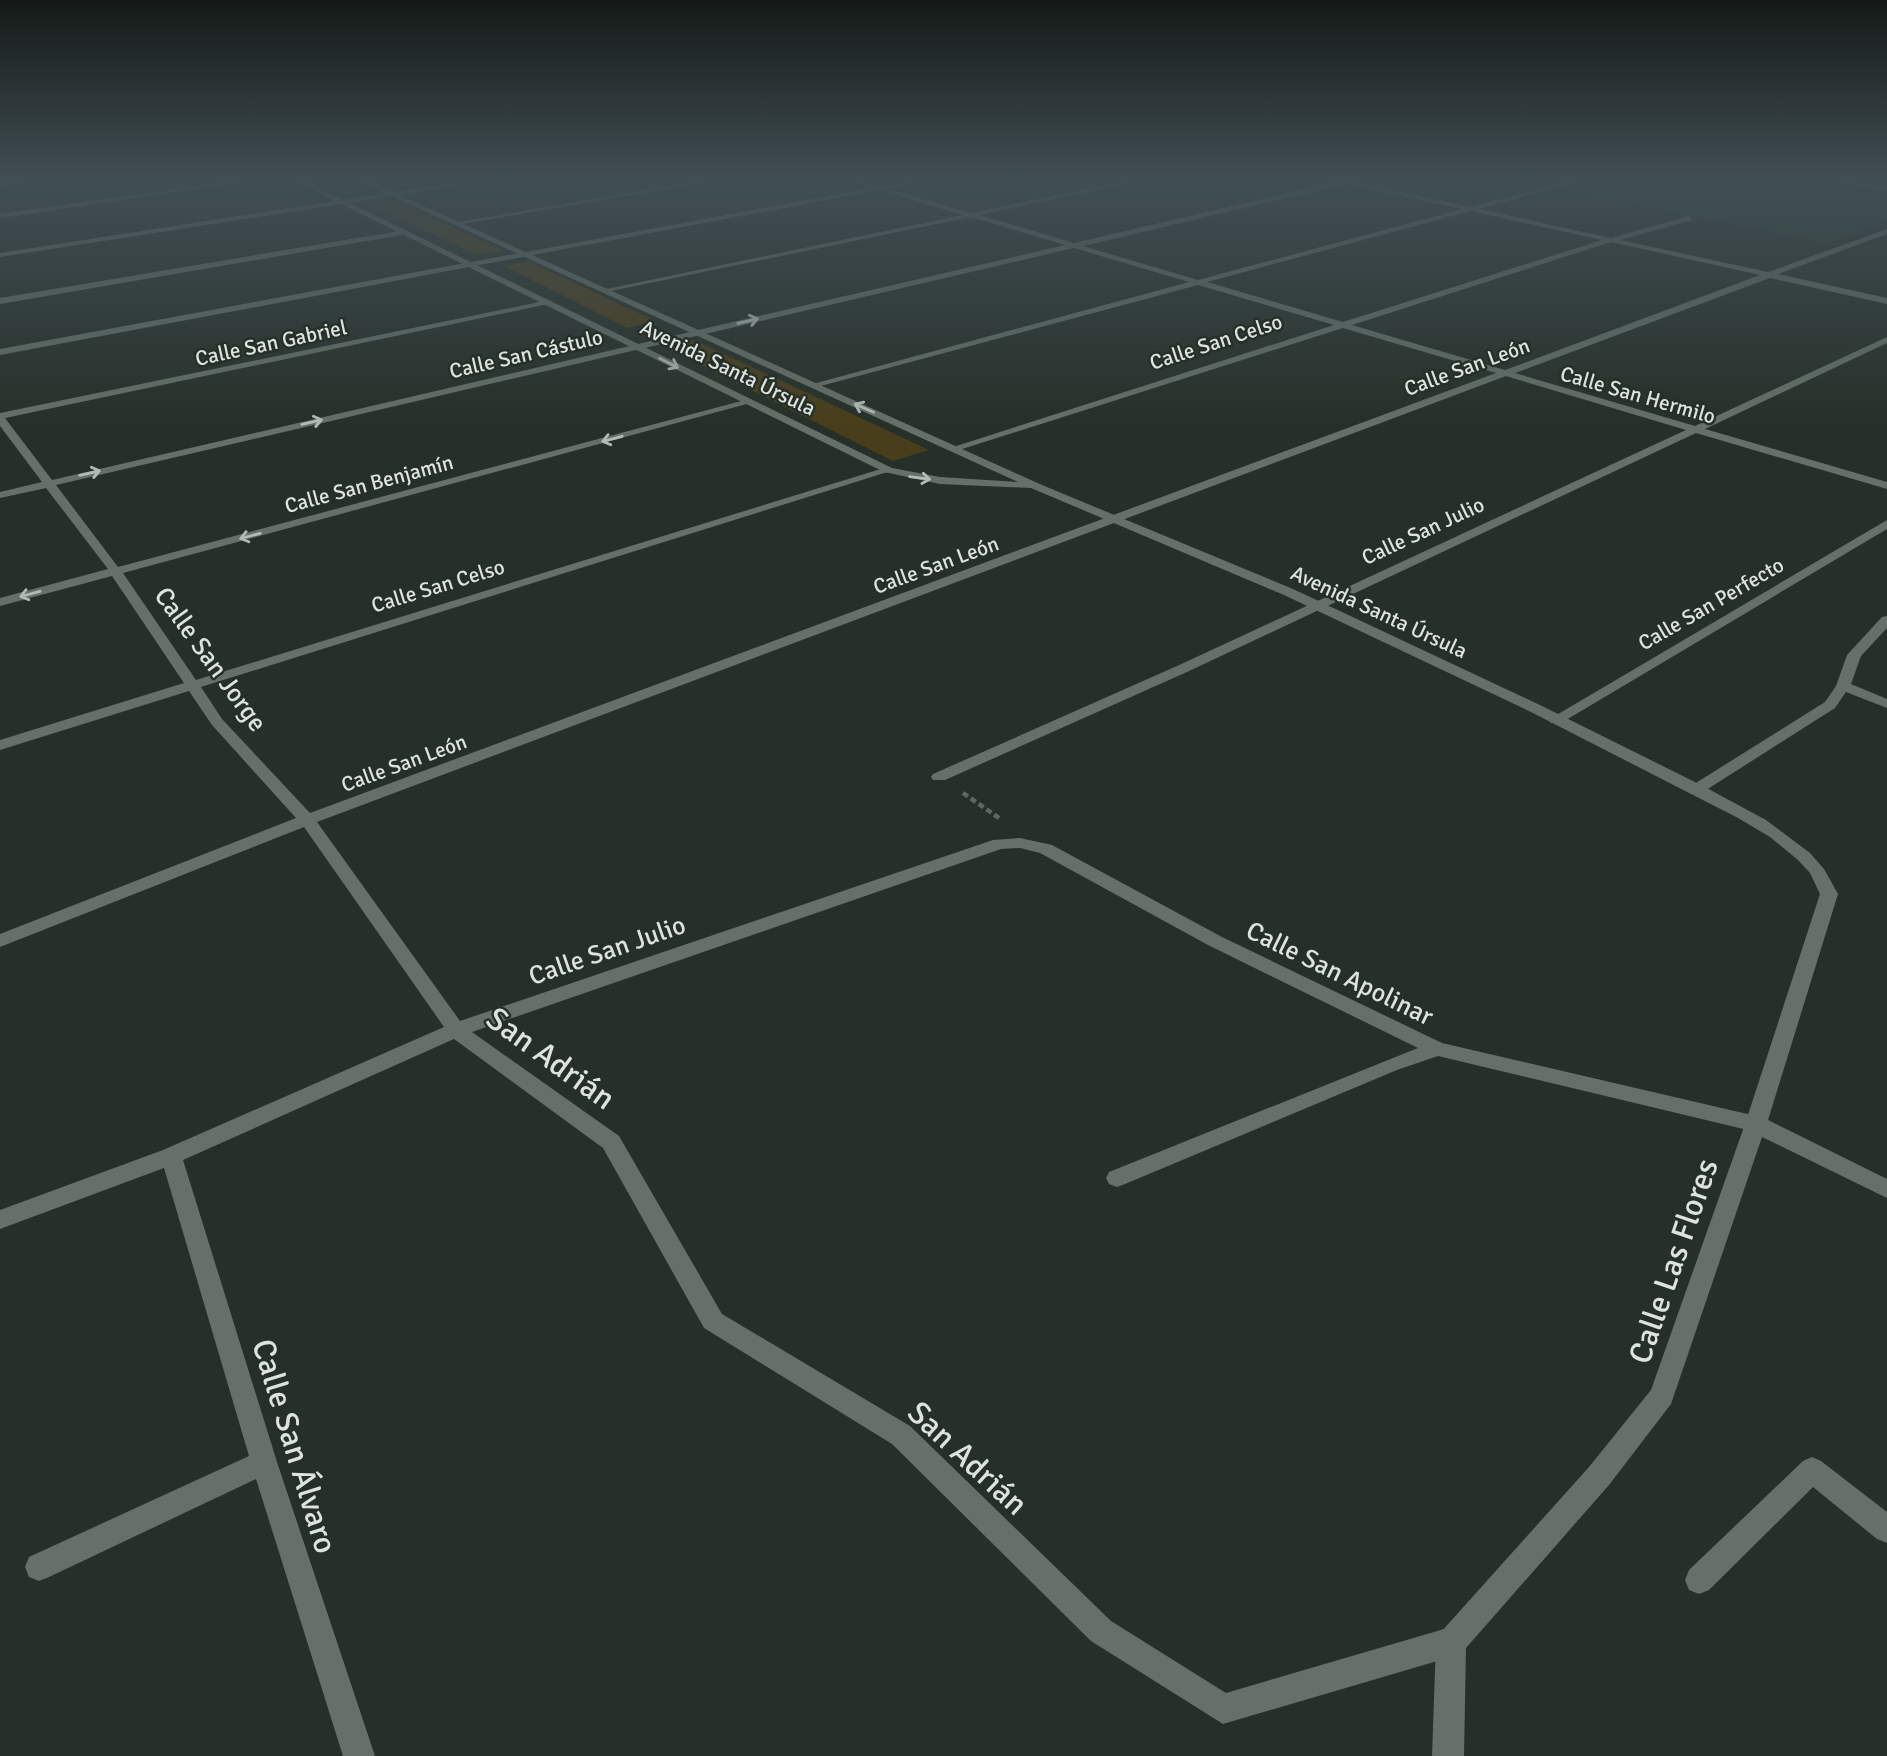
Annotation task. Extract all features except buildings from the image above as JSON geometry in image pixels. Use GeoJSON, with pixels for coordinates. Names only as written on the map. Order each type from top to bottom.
{"type":"FeatureCollection","features":[{"type":"Feature","properties":{"kind":"street"},"geometry":{"type":"LineString","coordinates":[[0,301],[223,263]]}},
{"type":"Feature","properties":{"kind":"street","name":"Avenida Santa Úrsula"},"geometry":{"type":"LineString","coordinates":[[468,263],[888,470],[941,481],[1038,487]]}},
{"type":"Feature","properties":{"kind":"street"},"geometry":{"type":"LineString","coordinates":[[0,352],[483,263]]}},
{"type":"Feature","properties":{"kind":"street","name":"Avenida Santa Úrsula"},"geometry":{"type":"LineString","coordinates":[[544,263],[1038,487],[1118,518],[1320,606],[1697,789]]}},
{"type":"Feature","properties":{"kind":"street"},"geometry":{"type":"LineString","coordinates":[[606,290],[738,263]]}},
{"type":"Feature","properties":{"kind":"street","name":"Calle San Cástulo"},"geometry":{"type":"LineString","coordinates":[[0,495],[997,263]]}},
{"type":"Feature","properties":{"kind":"street","name":"Calle San Hermilo"},"geometry":{"type":"LineString","coordinates":[[1133,263],[1887,486]]}},
{"type":"Feature","properties":{"kind":"street"},"geometry":{"type":"LineString","coordinates":[[814,385],[1272,263]]}},
{"type":"Feature","properties":{"kind":"street","name":"Calle San Celso"},"geometry":{"type":"LineString","coordinates":[[955,448],[1538,263]]}},
{"type":"Feature","properties":{"kind":"street"},"geometry":{"type":"LineString","coordinates":[[1715,263],[1887,301]]}},
{"type":"Feature","properties":{"kind":"street","name":"Calle San León"},"geometry":{"type":"LineString","coordinates":[[0,941],[307,820],[1802,263]]}},
{"type":"Feature","properties":{"kind":"street","name":"Calle San Gabriel"},"geometry":{"type":"LineString","coordinates":[[0,417],[549,303]]}},
{"type":"Feature","properties":{"kind":"street","name":"Calle San Julio"},"geometry":{"type":"LineString","coordinates":[[939,777],[1320,606],[1692,429],[1887,340]]}},
{"type":"Feature","properties":{"kind":"street","name":"Calle San Benjamín"},"geometry":{"type":"LineString","coordinates":[[0,603],[749,402]]}},
{"type":"Feature","properties":{"kind":"street","name":"Calle San Jorge"},"geometry":{"type":"LineString","coordinates":[[0,417],[116,572],[217,722],[307,820],[456,1030]]}},
{"type":"Feature","properties":{"kind":"street","name":"Calle San Celso"},"geometry":{"type":"LineString","coordinates":[[0,745],[888,470]]}},
{"type":"Feature","properties":{"kind":"street","name":"Calle San Perfecto"},"geometry":{"type":"LineString","coordinates":[[1556,720],[1883,531]]}},
{"type":"Feature","properties":{"kind":"street"},"geometry":{"type":"LineString","coordinates":[[1697,789],[1830,705],[1843,686],[1854,655],[1887,620]]}},
{"type":"Feature","properties":{"kind":"street"},"geometry":{"type":"LineString","coordinates":[[1843,686],[1887,704]]}},
{"type":"Feature","properties":{"kind":"street","name":"Calle Las Flores"},"geometry":{"type":"LineString","coordinates":[[1451,1642],[1599,1476],[1662,1396],[1756,1124],[1829,894],[1816,870],[1791,846],[1750,818],[1697,789]]}},
{"type":"Feature","properties":{"kind":"street","name":"Calle San Julio"},"geometry":{"type":"LineString","coordinates":[[0,1220],[171,1156],[456,1030],[962,855],[999,845],[1020,843],[1046,849]]}},
{"type":"Feature","properties":{"kind":"street","name":"Calle San Apolinar"},"geometry":{"type":"LineString","coordinates":[[1046,849],[1215,941],[1437,1049],[1756,1124],[1887,1189]]}},
{"type":"Feature","properties":{"kind":"street","name":"San Adrián"},"geometry":{"type":"LineString","coordinates":[[456,1030],[611,1142],[713,1321],[901,1434],[1101,1631],[1223,1709],[1451,1642]]}},
{"type":"Feature","properties":{"kind":"street"},"geometry":{"type":"LineString","coordinates":[[1117,1178],[1390,1065],[1437,1049]]}},
{"type":"Feature","properties":{"kind":"street","name":"Calle San Álvaro"},"geometry":{"type":"LineString","coordinates":[[171,1156],[264,1462],[359,1756]]}},
{"type":"Feature","properties":{"kind":"street"},"geometry":{"type":"LineString","coordinates":[[39,1567],[264,1462]]}},
{"type":"Feature","properties":{"kind":"street"},"geometry":{"type":"LineString","coordinates":[[1699,1580],[1812,1470],[1887,1529]]}},
{"type":"Feature","properties":{"kind":"street"},"geometry":{"type":"LineString","coordinates":[[1448,1756],[1451,1642]]}},
{"type":"Feature","properties":{"kind":"path"},"geometry":{"type":"LineString","coordinates":[[939,777],[1046,849]]}},
{"type":"Feature","properties":{"kind":"shaded area"},"geometry":{"type":"Polygon","coordinates":[[[532,263],[656,321],[627,328],[504,266],[532,263]]]}},
{"type":"Feature","properties":{"kind":"shaded area"},"geometry":{"type":"Polygon","coordinates":[[[694,340],[929,450],[893,461],[663,346],[694,340]]]}}]}
